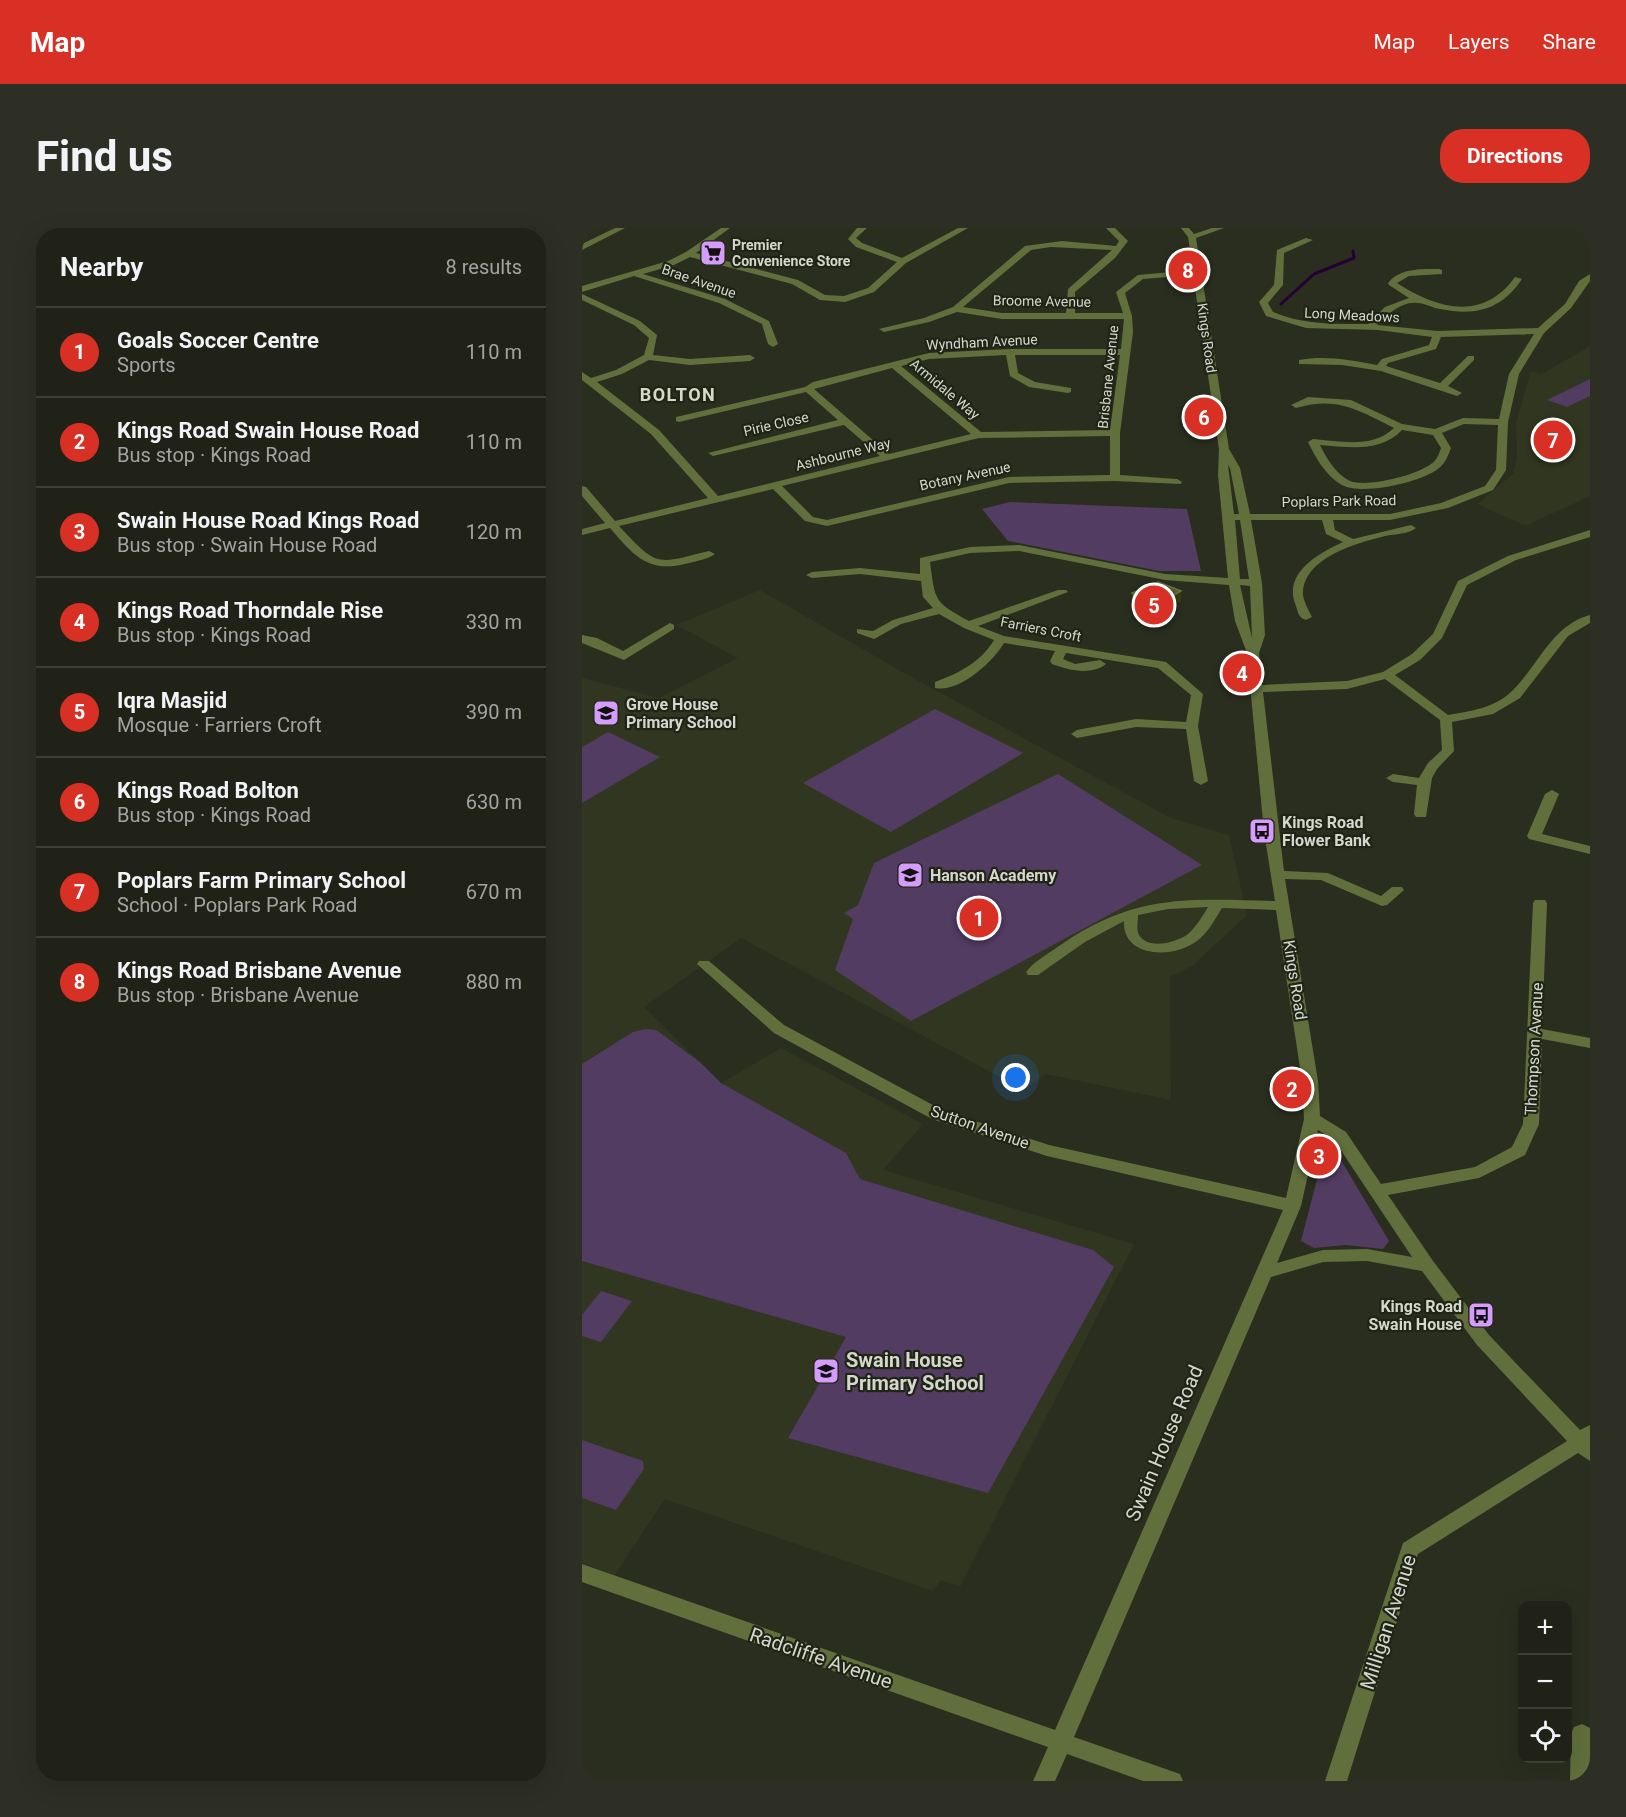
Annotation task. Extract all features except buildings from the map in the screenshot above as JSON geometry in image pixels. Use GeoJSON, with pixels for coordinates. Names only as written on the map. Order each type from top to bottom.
{"type":"FeatureCollection","features":[{"type":"Feature","properties":{"kind":"street"},"geometry":{"type":"LineString","coordinates":[[607,228],[619,229]]}},
{"type":"Feature","properties":{"kind":"street"},"geometry":{"type":"LineString","coordinates":[[582,289],[635,274],[689,254],[726,228]]}},
{"type":"Feature","properties":{"kind":"street"},"geometry":{"type":"LineString","coordinates":[[863,228],[852,239],[859,245],[903,261]]}},
{"type":"Feature","properties":{"kind":"street"},"geometry":{"type":"LineString","coordinates":[[689,254],[795,282],[823,298],[845,299],[871,290],[903,261],[964,228]]}},
{"type":"Feature","properties":{"kind":"street"},"geometry":{"type":"LineString","coordinates":[[1070,315],[1071,291],[1119,249],[1124,241],[1110,228]]}},
{"type":"Feature","properties":{"kind":"street","name":"Kings Road"},"geometry":{"type":"LineString","coordinates":[[1185,228],[1192,237],[1224,449],[1221,468],[1229,517],[1235,583],[1242,634],[1252,653],[1266,796],[1302,1025],[1312,1119]]}},
{"type":"Feature","properties":{"kind":"street"},"geometry":{"type":"LineString","coordinates":[[1192,237],[1220,228]]}},
{"type":"Feature","properties":{"kind":"street"},"geometry":{"type":"LineString","coordinates":[[582,247],[619,229]]}},
{"type":"Feature","properties":{"kind":"street","name":"Long Meadows"},"geometry":{"type":"LineString","coordinates":[[1309,240],[1280,252],[1278,270],[1282,281],[1278,291],[1263,302],[1264,309],[1276,318],[1301,327],[1370,327],[1437,334],[1510,330],[1540,331]]}},
{"type":"Feature","properties":{"kind":"street"},"geometry":{"type":"LineString","coordinates":[[898,338],[881,326],[926,320],[956,309],[1028,248],[1040,244],[1083,243],[1119,249]]}},
{"type":"Feature","properties":{"kind":"street","name":"Brisbane Avenue"},"geometry":{"type":"LineString","coordinates":[[1116,478],[1115,433],[1126,352],[1128,316],[1120,292],[1141,277],[1197,272]]}},
{"type":"Feature","properties":{"kind":"street"},"geometry":{"type":"LineString","coordinates":[[1439,273],[1419,272],[1395,278],[1392,283],[1416,299],[1436,307],[1449,309],[1489,305],[1501,300],[1518,279]]}},
{"type":"Feature","properties":{"kind":"street","name":"Brae Avenue"},"geometry":{"type":"LineString","coordinates":[[635,274],[722,301],[766,323],[773,344]]}},
{"type":"Feature","properties":{"kind":"street","name":"Poplars Park Road"},"geometry":{"type":"LineString","coordinates":[[1229,517],[1390,517],[1444,506],[1479,494],[1489,488],[1501,470],[1503,422],[1515,374],[1540,331],[1568,306],[1582,283],[1590,277]]}},
{"type":"Feature","properties":{"kind":"street"},"geometry":{"type":"LineString","coordinates":[[582,297],[637,324],[654,337],[648,357]]}},
{"type":"Feature","properties":{"kind":"street"},"geometry":{"type":"LineString","coordinates":[[1370,327],[1388,309],[1416,299]]}},
{"type":"Feature","properties":{"kind":"street","name":"Broome Avenue"},"geometry":{"type":"LineString","coordinates":[[956,309],[1002,316],[1128,316]]}},
{"type":"Feature","properties":{"kind":"street"},"geometry":{"type":"LineString","coordinates":[[1380,367],[1385,361],[1419,354],[1433,347],[1437,334]]}},
{"type":"Feature","properties":{"kind":"street"},"geometry":{"type":"LineString","coordinates":[[1010,352],[1013,374],[1032,385],[1068,390]]}},
{"type":"Feature","properties":{"kind":"street","name":"Wyndham Avenue"},"geometry":{"type":"LineString","coordinates":[[679,419],[808,389],[816,384],[929,356],[1010,352],[1126,352]]}},
{"type":"Feature","properties":{"kind":"street"},"geometry":{"type":"LineString","coordinates":[[586,378],[619,372],[648,357],[690,362],[750,358]]}},
{"type":"Feature","properties":{"kind":"street"},"geometry":{"type":"LineString","coordinates":[[1442,387],[1471,357]]}},
{"type":"Feature","properties":{"kind":"street"},"geometry":{"type":"LineString","coordinates":[[1302,363],[1324,361],[1380,367],[1457,393]]}},
{"type":"Feature","properties":{"kind":"street","name":"Armidale Way"},"geometry":{"type":"LineString","coordinates":[[893,364],[979,435]]}},
{"type":"Feature","properties":{"kind":"street"},"geometry":{"type":"LineString","coordinates":[[586,378],[655,432],[716,499]]}},
{"type":"Feature","properties":{"kind":"street"},"geometry":{"type":"LineString","coordinates":[[808,389],[888,458]]}},
{"type":"Feature","properties":{"kind":"street"},"geometry":{"type":"LineString","coordinates":[[1302,401],[1351,403],[1400,428],[1436,432],[1463,421],[1503,422]]}},
{"type":"Feature","properties":{"kind":"street","name":"Pirie Close"},"geometry":{"type":"LineString","coordinates":[[713,453],[844,422]]}},
{"type":"Feature","properties":{"kind":"street"},"geometry":{"type":"LineString","coordinates":[[1400,428],[1392,437],[1379,443],[1313,442],[1323,462],[1346,483],[1367,486],[1415,476],[1434,467],[1441,461],[1446,448],[1436,432]]}},
{"type":"Feature","properties":{"kind":"street","name":"Ashbourne Way"},"geometry":{"type":"LineString","coordinates":[[582,532],[979,435],[1115,433]]}},
{"type":"Feature","properties":{"kind":"street","name":"Kings Road"},"geometry":{"type":"LineString","coordinates":[[1224,449],[1235,468],[1246,517],[1256,583],[1259,635],[1252,653]]}},
{"type":"Feature","properties":{"kind":"street","name":"Botany Avenue"},"geometry":{"type":"LineString","coordinates":[[776,486],[809,519],[827,523],[1009,480],[1116,478],[1177,482]]}},
{"type":"Feature","properties":{"kind":"street"},"geometry":{"type":"LineString","coordinates":[[582,489],[612,523],[654,563],[668,564],[709,554]]}},
{"type":"Feature","properties":{"kind":"street"},"geometry":{"type":"LineString","coordinates":[[1327,518],[1330,532],[1351,542]]}},
{"type":"Feature","properties":{"kind":"street"},"geometry":{"type":"LineString","coordinates":[[1306,617],[1296,603],[1296,587],[1307,568],[1351,542],[1377,533],[1411,528]]}},
{"type":"Feature","properties":{"kind":"street"},"geometry":{"type":"LineString","coordinates":[[1257,689],[1347,686],[1387,675],[1416,657],[1438,636],[1462,583],[1512,558],[1590,533]]}},
{"type":"Feature","properties":{"kind":"street"},"geometry":{"type":"LineString","coordinates":[[861,631],[874,635],[897,622],[940,610],[929,597],[924,578],[924,560],[970,550],[1019,548],[1165,577],[1256,583]]}},
{"type":"Feature","properties":{"kind":"street"},"geometry":{"type":"LineString","coordinates":[[812,576],[829,578],[860,570],[924,578]]}},
{"type":"Feature","properties":{"kind":"street"},"geometry":{"type":"LineString","coordinates":[[968,626],[991,615],[1020,609],[1062,592]]}},
{"type":"Feature","properties":{"kind":"street","name":"Farriers Croft"},"geometry":{"type":"LineString","coordinates":[[940,610],[968,626],[1001,639],[1162,665],[1197,694],[1192,726],[1201,781]]}},
{"type":"Feature","properties":{"kind":"street"},"geometry":{"type":"LineString","coordinates":[[1387,675],[1446,719],[1488,711],[1516,695],[1564,634],[1590,618]]}},
{"type":"Feature","properties":{"kind":"street"},"geometry":{"type":"LineString","coordinates":[[582,639],[593,641],[624,656],[670,627]]}},
{"type":"Feature","properties":{"kind":"street"},"geometry":{"type":"LineString","coordinates":[[939,685],[968,675],[991,656],[1001,639]]}},
{"type":"Feature","properties":{"kind":"street"},"geometry":{"type":"LineString","coordinates":[[1062,650],[1056,661],[1074,668],[1100,664]]}},
{"type":"Feature","properties":{"kind":"street"},"geometry":{"type":"LineString","coordinates":[[1421,814],[1423,783],[1428,769],[1448,751],[1446,719]]}},
{"type":"Feature","properties":{"kind":"street"},"geometry":{"type":"LineString","coordinates":[[1077,734],[1136,723],[1192,726]]}},
{"type":"Feature","properties":{"kind":"street"},"geometry":{"type":"LineString","coordinates":[[1393,778],[1423,783]]}},
{"type":"Feature","properties":{"kind":"street"},"geometry":{"type":"LineString","coordinates":[[1552,795],[1534,836],[1590,849]]}},
{"type":"Feature","properties":{"kind":"street"},"geometry":{"type":"LineString","coordinates":[[1277,875],[1323,876],[1382,902],[1397,890]]}},
{"type":"Feature","properties":{"kind":"street","name":"Thompson Avenue"},"geometry":{"type":"LineString","coordinates":[[1376,1191],[1479,1172],[1518,1151],[1531,1124],[1540,903]]}},
{"type":"Feature","properties":{"kind":"street"},"geometry":{"type":"LineString","coordinates":[[1033,972],[1081,938],[1131,913],[1153,908],[1218,904],[1282,906]]}},
{"type":"Feature","properties":{"kind":"street"},"geometry":{"type":"LineString","coordinates":[[1131,913],[1131,932],[1137,942],[1154,948],[1173,948],[1190,940],[1218,904]]}},
{"type":"Feature","properties":{"kind":"street","name":"Sutton Avenue"},"geometry":{"type":"LineString","coordinates":[[704,964],[779,1029],[938,1114],[1047,1150],[1293,1206]]}},
{"type":"Feature","properties":{"kind":"street"},"geometry":{"type":"LineString","coordinates":[[1535,1033],[1590,1043]]}},
{"type":"Feature","properties":{"kind":"street"},"geometry":{"type":"LineString","coordinates":[[1312,1119],[1340,1136],[1427,1266],[1483,1340],[1586,1443]]}},
{"type":"Feature","properties":{"kind":"street","name":"Swain House Road"},"geometry":{"type":"LineString","coordinates":[[1044,1781],[1293,1206],[1312,1119]]}},
{"type":"Feature","properties":{"kind":"street"},"geometry":{"type":"LineString","coordinates":[[1263,1273],[1323,1256],[1367,1255],[1427,1266]]}},
{"type":"Feature","properties":{"kind":"street","name":"Milligan Avenue"},"geometry":{"type":"LineString","coordinates":[[1336,1781],[1410,1549],[1586,1443]]}},
{"type":"Feature","properties":{"kind":"street","name":"Radcliffe Avenue"},"geometry":{"type":"LineString","coordinates":[[582,1573],[1172,1781]]}},
{"type":"Feature","properties":{"kind":"street"},"geometry":{"type":"LineString","coordinates":[[1581,1781],[1582,1734]]}},
{"type":"Feature","properties":{"kind":"shaded area"},"geometry":{"type":"Polygon","coordinates":[[[1590,346],[1590,496],[1526,526],[1477,504],[1513,474],[1517,458],[1516,422],[1531,371],[1542,374],[1590,346]]]}},
{"type":"Feature","properties":{"kind":"shaded area"},"geometry":{"type":"Polygon","coordinates":[[[1590,379],[1590,396],[1567,407],[1547,400],[1590,379]]]}},
{"type":"Feature","properties":{"kind":"shaded area"},"geometry":{"type":"Polygon","coordinates":[[[1010,502],[1187,509],[1201,571],[1159,571],[1008,541],[982,509],[1010,502]]]}},
{"type":"Feature","properties":{"kind":"shaded area"},"geometry":{"type":"Polygon","coordinates":[[[760,590],[913,678],[1171,818],[1229,835],[1247,915],[1192,966],[1170,977],[1171,1100],[1046,1074],[1024,1090],[741,938],[644,1007],[721,1083],[781,1048],[923,1124],[883,1170],[1134,1244],[960,1587],[941,1580],[933,1591],[665,1499],[615,1575],[582,1563],[582,678],[659,698],[738,658],[676,625],[760,590]]]}},
{"type":"Feature","properties":{"kind":"shaded area"},"geometry":{"type":"Polygon","coordinates":[[[935,709],[1023,753],[891,832],[803,783],[935,709]]]}},
{"type":"Feature","properties":{"kind":"shaded area"},"geometry":{"type":"Polygon","coordinates":[[[608,732],[660,757],[582,803],[582,747],[608,732]]]}},
{"type":"Feature","properties":{"kind":"shaded area"},"geometry":{"type":"Polygon","coordinates":[[[1058,774],[1202,865],[911,1021],[835,970],[853,919],[844,913],[858,905],[874,863],[1058,774]]]}},
{"type":"Feature","properties":{"kind":"shaded area"},"geometry":{"type":"Polygon","coordinates":[[[645,1029],[656,1030],[700,1062],[721,1083],[846,1153],[860,1179],[1093,1250],[1114,1267],[988,1493],[788,1438],[846,1337],[582,1261],[582,1064],[633,1032],[645,1029]]]}},
{"type":"Feature","properties":{"kind":"shaded area"},"geometry":{"type":"Polygon","coordinates":[[[1326,1145],[1332,1145],[1389,1241],[1383,1249],[1346,1245],[1314,1248],[1301,1241],[1326,1145]]]}},
{"type":"Feature","properties":{"kind":"shaded area"},"geometry":{"type":"Polygon","coordinates":[[[601,1291],[632,1301],[601,1342],[582,1336],[582,1315],[601,1291]]]}},
{"type":"Feature","properties":{"kind":"shaded area"},"geometry":{"type":"Polygon","coordinates":[[[582,1440],[643,1461],[644,1469],[616,1510],[582,1498],[582,1440]]]}},
{"type":"Feature","properties":{"kind":"waterway"},"geometry":{"type":"LineString","coordinates":[[1281,304],[1314,274],[1354,258],[1353,251]]}},
{"type":"Feature","properties":{"kind":"place","name":"Premier Convenience Store"},"geometry":{"type":"Point","coordinates":[713,253]}},
{"type":"Feature","properties":{"kind":"place","name":"Kings Road Brisbane Avenue"},"geometry":{"type":"Point","coordinates":[1188,270]}},
{"type":"Feature","properties":{"kind":"place","name":"Kings Road Bolton"},"geometry":{"type":"Point","coordinates":[1204,417]}},
{"type":"Feature","properties":{"kind":"place","name":"Poplars Farm Primary School"},"geometry":{"type":"Point","coordinates":[1553,440]}},
{"type":"Feature","properties":{"kind":"place","name":"Iqra Masjid"},"geometry":{"type":"Point","coordinates":[1154,605]}},
{"type":"Feature","properties":{"kind":"place","name":"Kings Road Thorndale Rise"},"geometry":{"type":"Point","coordinates":[1242,673]}},
{"type":"Feature","properties":{"kind":"place","name":"Grove House Primary School"},"geometry":{"type":"Point","coordinates":[606,713]}},
{"type":"Feature","properties":{"kind":"place","name":"Kings Road Flower Bank"},"geometry":{"type":"Point","coordinates":[1262,831]}},
{"type":"Feature","properties":{"kind":"place","name":"Hanson Academy"},"geometry":{"type":"Point","coordinates":[910,875]}},
{"type":"Feature","properties":{"kind":"place","name":"Goals Soccer Centre"},"geometry":{"type":"Point","coordinates":[979,918]}},
{"type":"Feature","properties":{"kind":"place","name":"Kings Road Swain House Road"},"geometry":{"type":"Point","coordinates":[1292,1089]}},
{"type":"Feature","properties":{"kind":"place","name":"Swain House Road Kings Road"},"geometry":{"type":"Point","coordinates":[1319,1156]}},
{"type":"Feature","properties":{"kind":"place","name":"Kings Road Swain House"},"geometry":{"type":"Point","coordinates":[1481,1315]}},
{"type":"Feature","properties":{"kind":"place","name":"Swain House Primary School"},"geometry":{"type":"Point","coordinates":[826,1371]}},
{"type":"Feature","properties":{"kind":"district","name":"BOLTON"},"geometry":{"type":"Point","coordinates":[678,394]}}]}
